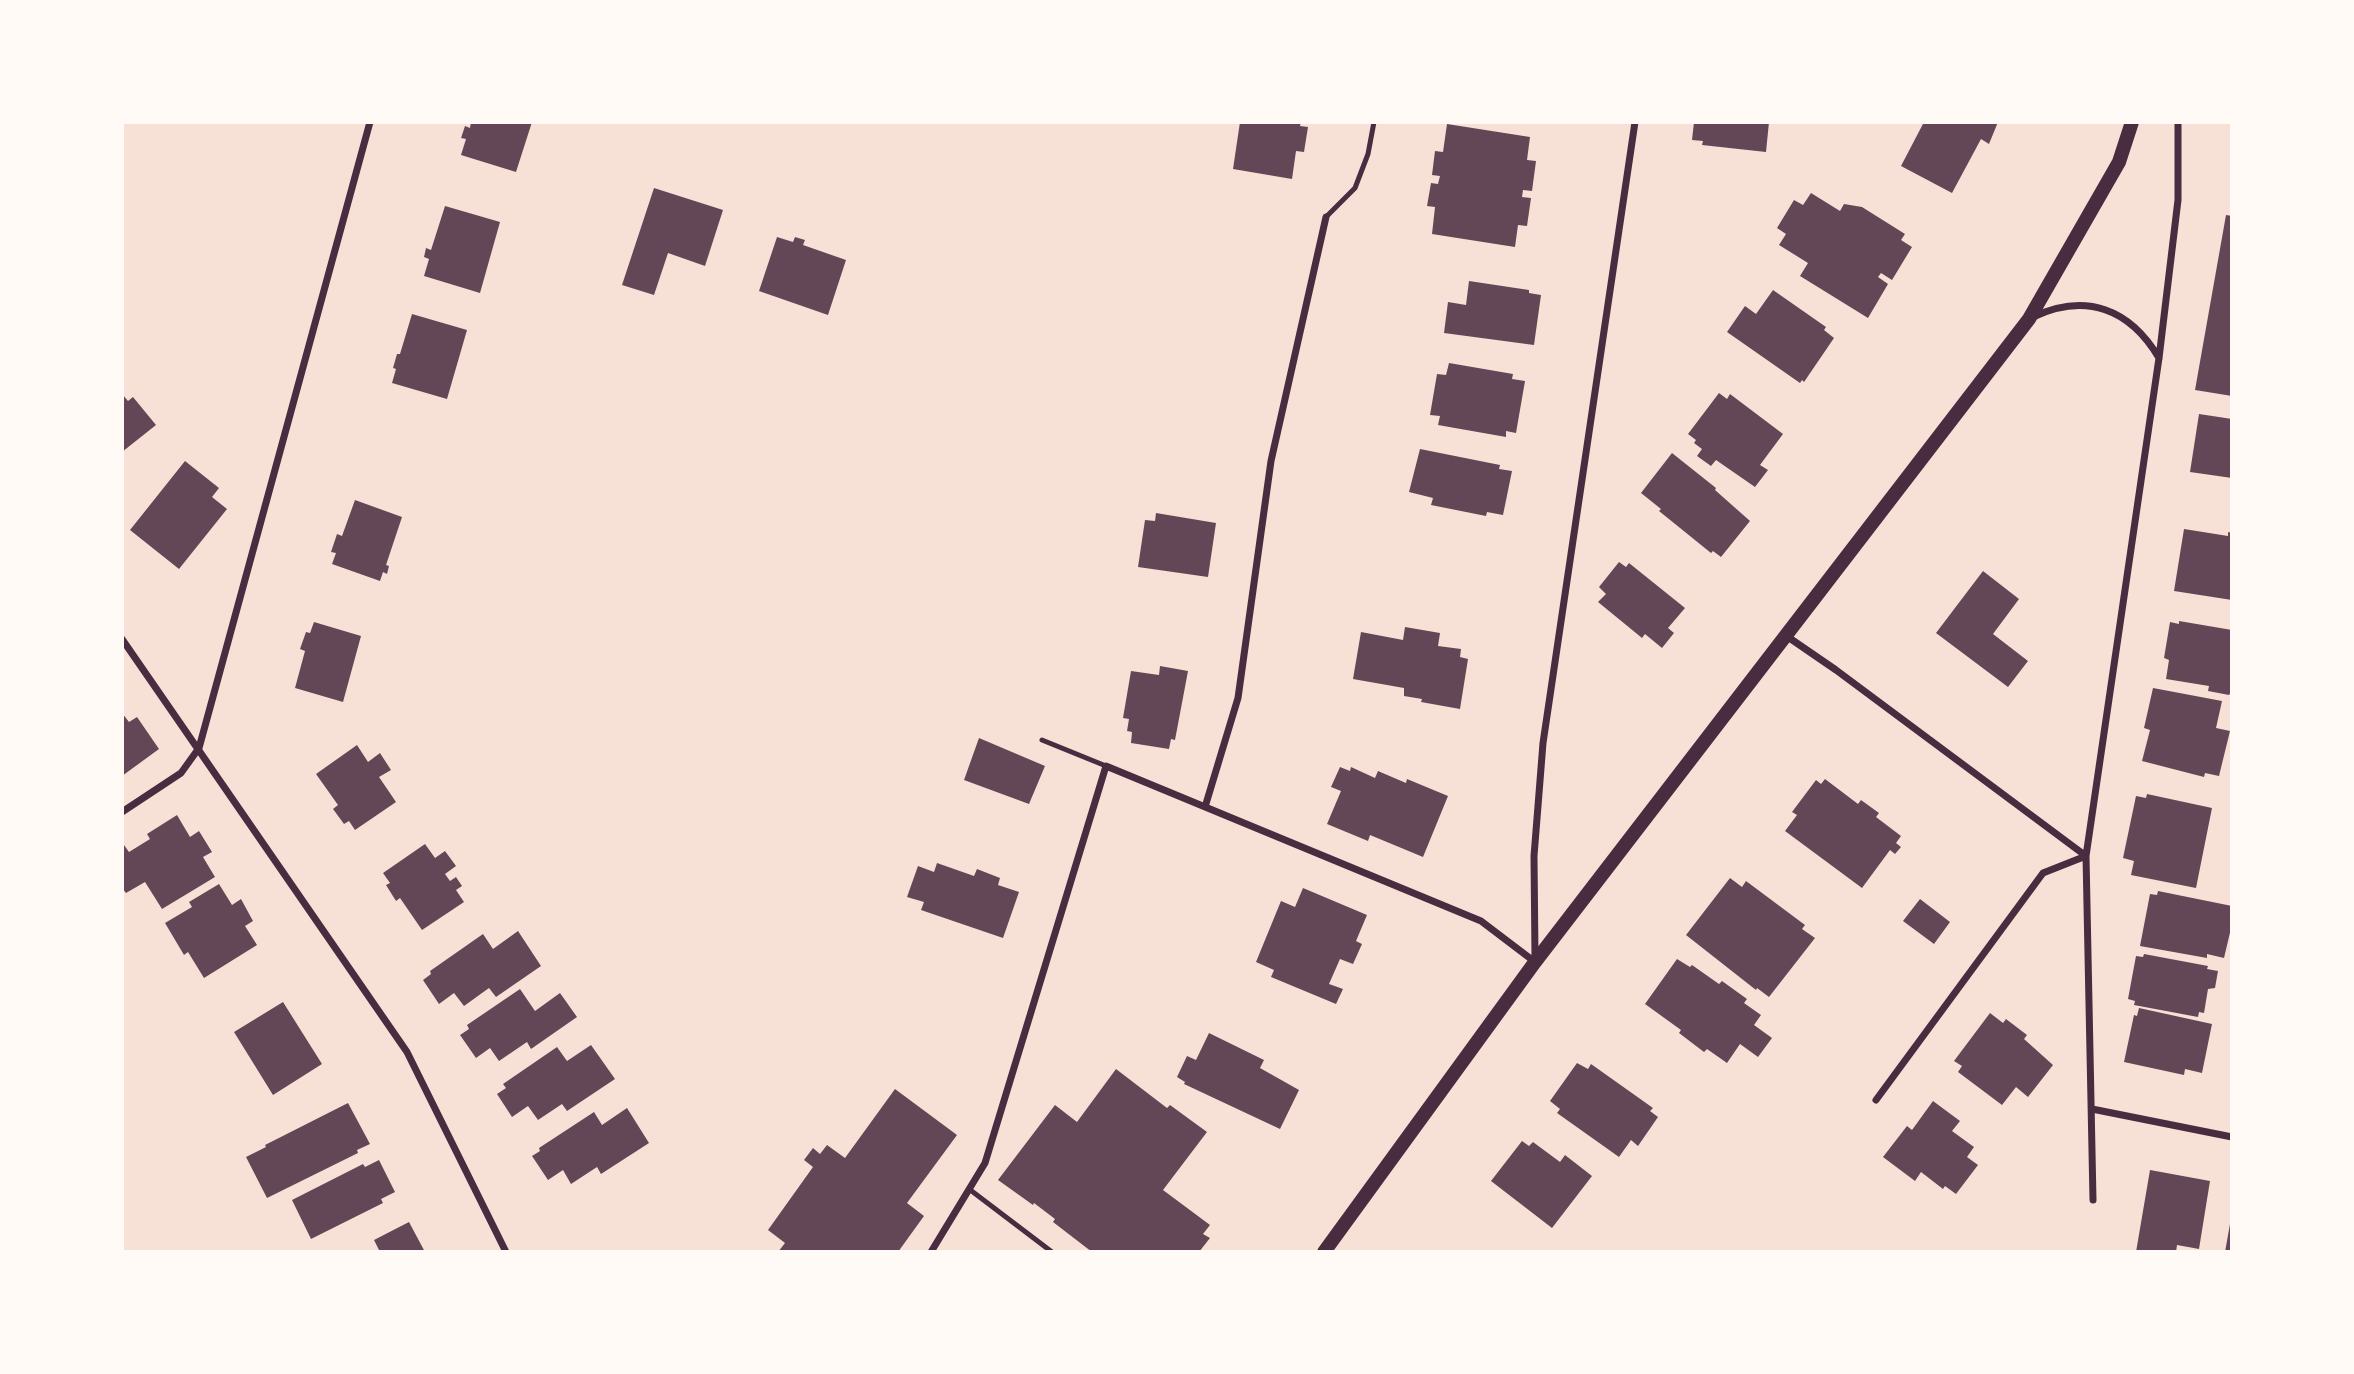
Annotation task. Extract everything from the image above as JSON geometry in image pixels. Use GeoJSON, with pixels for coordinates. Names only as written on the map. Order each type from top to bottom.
{"type":"FeatureCollection","features":[{"type":"Feature","properties":{"kind":"main road"},"geometry":{"type":"LineString","coordinates":[[1324,1251],[1535,962],[2029,318],[2119,162],[2132,122]]}},
{"type":"Feature","properties":{"kind":"street"},"geometry":{"type":"LineString","coordinates":[[122,812],[181,773],[198,748],[370,122]]}},
{"type":"Feature","properties":{"kind":"street"},"geometry":{"type":"LineString","coordinates":[[1535,962],[1534,856],[1543,743],[1635,122]]}},
{"type":"Feature","properties":{"kind":"street"},"geometry":{"type":"LineString","coordinates":[[2093,1199],[2086,856],[2160,358],[2178,200],[2178,122]]}},
{"type":"Feature","properties":{"kind":"street"},"geometry":{"type":"LineString","coordinates":[[1205,807],[1238,698],[1271,461],[1326,217]]}},
{"type":"Feature","properties":{"kind":"street"},"geometry":{"type":"LineString","coordinates":[[2029,318],[2070,305],[2092,306],[2113,313],[2132,324],[2148,340],[2160,358]]}},
{"type":"Feature","properties":{"kind":"street"},"geometry":{"type":"LineString","coordinates":[[1784,635],[1847,678],[2086,856]]}},
{"type":"Feature","properties":{"kind":"street"},"geometry":{"type":"LineString","coordinates":[[122,639],[407,1052],[506,1251]]}},
{"type":"Feature","properties":{"kind":"street"},"geometry":{"type":"LineString","coordinates":[[931,1251],[985,1163],[1106,766],[1481,921],[1535,962]]}},
{"type":"Feature","properties":{"kind":"street"},"geometry":{"type":"LineString","coordinates":[[1876,1100],[2043,873],[2086,856]]}},
{"type":"Feature","properties":{"kind":"street"},"geometry":{"type":"LineString","coordinates":[[2092,1109],[2231,1137]]}},
{"type":"Feature","properties":{"kind":"lane"},"geometry":{"type":"LineString","coordinates":[[1326,217],[1355,188],[1368,154],[1374,122]]}},
{"type":"Feature","properties":{"kind":"lane"},"geometry":{"type":"LineString","coordinates":[[1042,740],[1106,766]]}},
{"type":"Feature","properties":{"kind":"lane"},"geometry":{"type":"LineString","coordinates":[[969,1189],[1052,1251]]}},
{"type":"Feature","properties":{"kind":"building"},"geometry":{"type":"Polygon","coordinates":[[[471,122],[532,122],[516,172],[461,155],[466,139],[461,138],[465,126],[470,128],[471,122]]]}},
{"type":"Feature","properties":{"kind":"building"},"geometry":{"type":"Polygon","coordinates":[[[1240,122],[1301,122],[1300,126],[1308,127],[1304,152],[1296,151],[1292,179],[1233,169],[1240,122]]]}},
{"type":"Feature","properties":{"kind":"building"},"geometry":{"type":"Polygon","coordinates":[[[1694,122],[1769,122],[1766,152],[1702,145],[1703,141],[1692,140],[1694,122]]]}},
{"type":"Feature","properties":{"kind":"building"},"geometry":{"type":"Polygon","coordinates":[[[1924,122],[1998,122],[1989,144],[1981,139],[1952,193],[1901,166],[1924,122]]]}},
{"type":"Feature","properties":{"kind":"building"},"geometry":{"type":"Polygon","coordinates":[[[1447,124],[1530,137],[1527,160],[1536,161],[1532,191],[1523,190],[1522,197],[1531,198],[1527,226],[1518,225],[1515,247],[1432,234],[1435,207],[1427,206],[1431,183],[1438,184],[1440,176],[1432,175],[1435,151],[1443,152],[1447,124]]]}},
{"type":"Feature","properties":{"kind":"building"},"geometry":{"type":"Polygon","coordinates":[[[654,188],[723,210],[705,266],[668,253],[654,295],[622,285],[654,188]]]}},
{"type":"Feature","properties":{"kind":"building"},"geometry":{"type":"Polygon","coordinates":[[[1811,193],[1840,211],[1844,204],[1862,207],[1905,234],[1901,240],[1912,247],[1892,280],[1881,273],[1878,277],[1888,284],[1868,318],[1800,276],[1808,263],[1779,245],[1786,234],[1777,228],[1794,200],[1803,205],[1811,193]]]}},
{"type":"Feature","properties":{"kind":"building"},"geometry":{"type":"Polygon","coordinates":[[[445,206],[500,222],[480,293],[424,276],[429,259],[424,257],[426,248],[431,250],[445,206]]]}},
{"type":"Feature","properties":{"kind":"building"},"geometry":{"type":"Polygon","coordinates":[[[2226,215],[2232,216],[2232,396],[2195,390],[2226,215]]]}},
{"type":"Feature","properties":{"kind":"building"},"geometry":{"type":"Polygon","coordinates":[[[777,237],[793,242],[795,237],[805,240],[803,245],[846,260],[828,315],[759,291],[777,237]]]}},
{"type":"Feature","properties":{"kind":"building"},"geometry":{"type":"Polygon","coordinates":[[[1469,281],[1529,290],[1529,293],[1541,295],[1534,345],[1444,333],[1448,302],[1466,305],[1469,281]]]}},
{"type":"Feature","properties":{"kind":"building"},"geometry":{"type":"Polygon","coordinates":[[[1773,290],[1826,327],[1824,330],[1834,338],[1804,382],[1802,380],[1800,383],[1727,332],[1745,306],[1756,314],[1773,290]]]}},
{"type":"Feature","properties":{"kind":"building"},"geometry":{"type":"Polygon","coordinates":[[[412,314],[467,330],[447,399],[392,383],[397,354],[400,354],[412,314]]]}},
{"type":"Feature","properties":{"kind":"building"},"geometry":{"type":"Polygon","coordinates":[[[1449,363],[1513,374],[1512,379],[1525,381],[1516,433],[1506,431],[1506,437],[1438,425],[1440,416],[1430,415],[1437,374],[1446,375],[1449,363]]]}},
{"type":"Feature","properties":{"kind":"building"},"geometry":{"type":"Polygon","coordinates":[[[1719,393],[1727,399],[1730,394],[1783,434],[1760,465],[1768,470],[1755,487],[1716,460],[1711,466],[1697,456],[1702,449],[1688,434],[1719,393]]]}},
{"type":"Feature","properties":{"kind":"building"},"geometry":{"type":"Polygon","coordinates":[[[122,394],[128,401],[133,397],[156,425],[122,452],[122,394]]]}},
{"type":"Feature","properties":{"kind":"building"},"geometry":{"type":"Polygon","coordinates":[[[2199,414],[2232,419],[2232,478],[2190,472],[2199,414]]]}},
{"type":"Feature","properties":{"kind":"building"},"geometry":{"type":"Polygon","coordinates":[[[1420,449],[1500,465],[1499,469],[1512,471],[1503,515],[1487,512],[1486,516],[1431,505],[1433,498],[1409,492],[1420,449]]]}},
{"type":"Feature","properties":{"kind":"building"},"geometry":{"type":"Polygon","coordinates":[[[1672,453],[1716,488],[1715,490],[1750,521],[1721,557],[1713,551],[1711,553],[1641,493],[1672,453]]]}},
{"type":"Feature","properties":{"kind":"building"},"geometry":{"type":"Polygon","coordinates":[[[185,461],[219,488],[212,497],[227,509],[179,569],[130,530],[185,461]]]}},
{"type":"Feature","properties":{"kind":"building"},"geometry":{"type":"Polygon","coordinates":[[[355,500],[402,517],[386,565],[389,566],[387,574],[383,572],[380,581],[332,564],[336,553],[331,552],[337,534],[342,536],[355,500]]]}},
{"type":"Feature","properties":{"kind":"building"},"geometry":{"type":"Polygon","coordinates":[[[1156,513],[1216,523],[1208,577],[1138,567],[1145,520],[1155,521],[1156,513]]]}},
{"type":"Feature","properties":{"kind":"building"},"geometry":{"type":"Polygon","coordinates":[[[2184,529],[2228,536],[2228,532],[2232,533],[2232,600],[2174,591],[2184,529]]]}},
{"type":"Feature","properties":{"kind":"building"},"geometry":{"type":"Polygon","coordinates":[[[1619,562],[1626,567],[1629,563],[1685,608],[1668,628],[1674,633],[1662,648],[1645,634],[1642,638],[1598,602],[1606,594],[1599,587],[1619,562]]]}},
{"type":"Feature","properties":{"kind":"building"},"geometry":{"type":"Polygon","coordinates":[[[1983,571],[2019,599],[1993,634],[2028,661],[2008,687],[1936,633],[1983,571]]]}},
{"type":"Feature","properties":{"kind":"building"},"geometry":{"type":"Polygon","coordinates":[[[2179,621],[2232,630],[2232,690],[2229,695],[2208,691],[2209,686],[2166,679],[2169,660],[2164,658],[2170,622],[2179,624],[2179,621]]]}},
{"type":"Feature","properties":{"kind":"building"},"geometry":{"type":"Polygon","coordinates":[[[314,622],[361,636],[343,702],[295,688],[305,651],[300,649],[306,632],[310,633],[314,622]]]}},
{"type":"Feature","properties":{"kind":"building"},"geometry":{"type":"Polygon","coordinates":[[[1405,627],[1440,633],[1438,646],[1461,649],[1460,657],[1468,659],[1460,709],[1404,696],[1404,688],[1353,679],[1361,632],[1403,640],[1405,627]]]}},
{"type":"Feature","properties":{"kind":"building"},"geometry":{"type":"Polygon","coordinates":[[[1160,666],[1188,671],[1175,740],[1171,739],[1169,749],[1131,743],[1132,732],[1127,731],[1129,719],[1123,718],[1131,671],[1159,675],[1160,666]]]}},
{"type":"Feature","properties":{"kind":"building"},"geometry":{"type":"Polygon","coordinates":[[[2153,688],[2222,701],[2216,728],[2230,731],[2219,776],[2205,773],[2204,777],[2142,761],[2150,730],[2144,728],[2153,688]]]}},
{"type":"Feature","properties":{"kind":"building"},"geometry":{"type":"Polygon","coordinates":[[[122,713],[129,722],[137,717],[159,749],[122,776],[122,713]]]}},
{"type":"Feature","properties":{"kind":"building"},"geometry":{"type":"Polygon","coordinates":[[[979,738],[1045,766],[1029,804],[964,780],[979,738]]]}},
{"type":"Feature","properties":{"kind":"building"},"geometry":{"type":"Polygon","coordinates":[[[357,745],[368,762],[380,753],[391,770],[379,777],[396,802],[355,830],[349,821],[344,824],[333,809],[338,805],[316,774],[357,745]]]}},
{"type":"Feature","properties":{"kind":"building"},"geometry":{"type":"Polygon","coordinates":[[[1340,767],[1350,771],[1351,767],[1375,778],[1378,771],[1406,783],[1407,779],[1448,796],[1423,857],[1370,835],[1368,841],[1327,824],[1341,791],[1331,787],[1340,767]]]}},
{"type":"Feature","properties":{"kind":"building"},"geometry":{"type":"Polygon","coordinates":[[[1825,779],[1858,804],[1861,800],[1879,813],[1876,817],[1901,836],[1896,843],[1901,847],[1895,854],[1890,850],[1862,888],[1785,831],[1797,815],[1792,812],[1816,780],[1821,784],[1825,779]]]}},
{"type":"Feature","properties":{"kind":"building"},"geometry":{"type":"Polygon","coordinates":[[[2147,794],[2212,808],[2196,888],[2131,875],[2134,861],[2123,858],[2136,796],[2146,798],[2147,794]]]}},
{"type":"Feature","properties":{"kind":"building"},"geometry":{"type":"Polygon","coordinates":[[[177,815],[190,837],[199,831],[212,852],[203,857],[215,877],[162,909],[145,882],[126,893],[122,888],[122,846],[129,852],[150,839],[147,834],[177,815]]]}},
{"type":"Feature","properties":{"kind":"building"},"geometry":{"type":"Polygon","coordinates":[[[425,844],[435,858],[445,851],[456,866],[445,874],[450,881],[456,877],[462,886],[456,890],[464,902],[422,930],[400,898],[396,901],[386,885],[390,883],[383,873],[425,844]]]}},
{"type":"Feature","properties":{"kind":"building"},"geometry":{"type":"Polygon","coordinates":[[[937,863],[974,876],[977,869],[1000,878],[998,885],[1019,892],[1003,938],[921,910],[924,902],[907,897],[918,866],[934,872],[937,863]]]}},
{"type":"Feature","properties":{"kind":"building"},"geometry":{"type":"Polygon","coordinates":[[[1730,878],[1742,887],[1746,881],[1805,925],[1802,929],[1815,938],[1769,997],[1757,988],[1756,990],[1686,935],[1730,878]]]}},
{"type":"Feature","properties":{"kind":"building"},"geometry":{"type":"Polygon","coordinates":[[[219,884],[232,905],[241,899],[253,921],[245,926],[257,945],[204,978],[188,952],[184,955],[165,923],[192,907],[189,902],[219,884]]]}},
{"type":"Feature","properties":{"kind":"building"},"geometry":{"type":"Polygon","coordinates":[[[1303,888],[1367,915],[1356,941],[1362,944],[1353,964],[1340,959],[1329,984],[1343,989],[1336,1004],[1271,977],[1274,970],[1256,962],[1281,901],[1295,907],[1303,888]]]}},
{"type":"Feature","properties":{"kind":"building"},"geometry":{"type":"Polygon","coordinates":[[[2158,891],[2232,906],[2232,924],[2224,958],[2207,954],[2207,958],[2140,946],[2150,894],[2157,895],[2158,891]]]}},
{"type":"Feature","properties":{"kind":"building"},"geometry":{"type":"Polygon","coordinates":[[[1920,899],[1950,922],[1934,944],[1903,921],[1920,899]]]}},
{"type":"Feature","properties":{"kind":"building"},"geometry":{"type":"Polygon","coordinates":[[[518,931],[541,966],[496,997],[489,988],[464,1006],[454,993],[439,1004],[423,980],[431,974],[430,971],[483,934],[493,949],[518,931]]]}},
{"type":"Feature","properties":{"kind":"building"},"geometry":{"type":"Polygon","coordinates":[[[2144,954],[2208,966],[2207,969],[2218,971],[2215,988],[2208,989],[2204,1013],[2199,1012],[2198,1017],[2134,1005],[2135,1001],[2128,999],[2136,956],[2143,957],[2144,954]]]}},
{"type":"Feature","properties":{"kind":"building"},"geometry":{"type":"Polygon","coordinates":[[[1677,959],[1690,967],[1692,965],[1719,984],[1722,981],[1747,999],[1744,1003],[1761,1015],[1754,1025],[1772,1038],[1758,1057],[1740,1044],[1727,1063],[1707,1049],[1704,1052],[1679,1033],[1681,1030],[1645,1004],[1677,959]]]}},
{"type":"Feature","properties":{"kind":"building"},"geometry":{"type":"Polygon","coordinates":[[[520,989],[535,1011],[560,993],[577,1017],[531,1049],[527,1042],[499,1061],[490,1048],[476,1058],[460,1035],[469,1029],[467,1025],[520,989]]]}},
{"type":"Feature","properties":{"kind":"building"},"geometry":{"type":"Polygon","coordinates":[[[283,1002],[322,1064],[273,1095],[234,1032],[283,1002]]]}},
{"type":"Feature","properties":{"kind":"building"},"geometry":{"type":"Polygon","coordinates":[[[2139,1008],[2212,1024],[2202,1073],[2185,1069],[2184,1075],[2124,1062],[2134,1015],[2137,1016],[2139,1008]]]}},
{"type":"Feature","properties":{"kind":"building"},"geometry":{"type":"Polygon","coordinates":[[[1990,1013],[2003,1023],[2006,1019],[2027,1035],[2024,1039],[2053,1065],[2028,1097],[2016,1087],[2002,1105],[1958,1072],[1962,1066],[1954,1061],[1990,1013]]]}},
{"type":"Feature","properties":{"kind":"building"},"geometry":{"type":"Polygon","coordinates":[[[1209,1033],[1264,1060],[1260,1068],[1299,1090],[1280,1129],[1184,1084],[1185,1082],[1177,1077],[1187,1056],[1196,1060],[1209,1033]]]}},
{"type":"Feature","properties":{"kind":"building"},"geometry":{"type":"Polygon","coordinates":[[[591,1045],[615,1079],[567,1111],[562,1104],[538,1120],[528,1106],[512,1117],[497,1094],[506,1088],[503,1084],[557,1047],[567,1061],[591,1045]]]}},
{"type":"Feature","properties":{"kind":"building"},"geometry":{"type":"Polygon","coordinates":[[[1577,1063],[1588,1069],[1591,1064],[1653,1108],[1650,1111],[1658,1117],[1638,1146],[1631,1140],[1619,1157],[1557,1113],[1560,1109],[1550,1101],[1577,1063]]]}},
{"type":"Feature","properties":{"kind":"building"},"geometry":{"type":"Polygon","coordinates":[[[1116,1069],[1167,1108],[1170,1105],[1207,1132],[1163,1190],[1210,1225],[1203,1234],[1210,1238],[1199,1252],[1092,1252],[1053,1222],[1055,1219],[998,1180],[1055,1105],[1077,1122],[1116,1069]]]}},
{"type":"Feature","properties":{"kind":"building"},"geometry":{"type":"Polygon","coordinates":[[[895,1089],[957,1135],[907,1203],[924,1216],[898,1252],[778,1252],[785,1243],[768,1230],[813,1167],[804,1160],[813,1148],[820,1154],[827,1145],[845,1158],[895,1089]]]}},
{"type":"Feature","properties":{"kind":"building"},"geometry":{"type":"Polygon","coordinates":[[[1933,1101],[1960,1121],[1952,1131],[1974,1147],[1967,1157],[1978,1165],[1956,1194],[1945,1186],[1943,1189],[1921,1172],[1915,1181],[1883,1157],[1907,1126],[1912,1130],[1933,1101]]]}},
{"type":"Feature","properties":{"kind":"building"},"geometry":{"type":"Polygon","coordinates":[[[348,1103],[370,1144],[357,1150],[358,1153],[267,1198],[246,1157],[348,1103]]]}},
{"type":"Feature","properties":{"kind":"building"},"geometry":{"type":"Polygon","coordinates":[[[627,1108],[649,1143],[601,1174],[597,1167],[571,1184],[563,1170],[548,1180],[532,1156],[540,1151],[539,1148],[594,1112],[602,1125],[627,1108]]]}},
{"type":"Feature","properties":{"kind":"building"},"geometry":{"type":"Polygon","coordinates":[[[1522,1141],[1529,1146],[1533,1142],[1560,1162],[1565,1155],[1592,1176],[1552,1228],[1491,1181],[1522,1141]]]}},
{"type":"Feature","properties":{"kind":"building"},"geometry":{"type":"Polygon","coordinates":[[[379,1160],[395,1192],[381,1199],[383,1203],[311,1239],[292,1200],[363,1164],[365,1167],[379,1160]]]}},
{"type":"Feature","properties":{"kind":"building"},"geometry":{"type":"Polygon","coordinates":[[[2150,1170],[2210,1181],[2199,1249],[2177,1245],[2176,1252],[2136,1252],[2150,1170]]]}},
{"type":"Feature","properties":{"kind":"building"},"geometry":{"type":"Polygon","coordinates":[[[409,1222],[425,1252],[380,1252],[374,1240],[409,1222]]]}},
{"type":"Feature","properties":{"kind":"building"},"geometry":{"type":"Polygon","coordinates":[[[2230,1224],[2232,1252],[2225,1252],[2230,1224]]]}}]}
